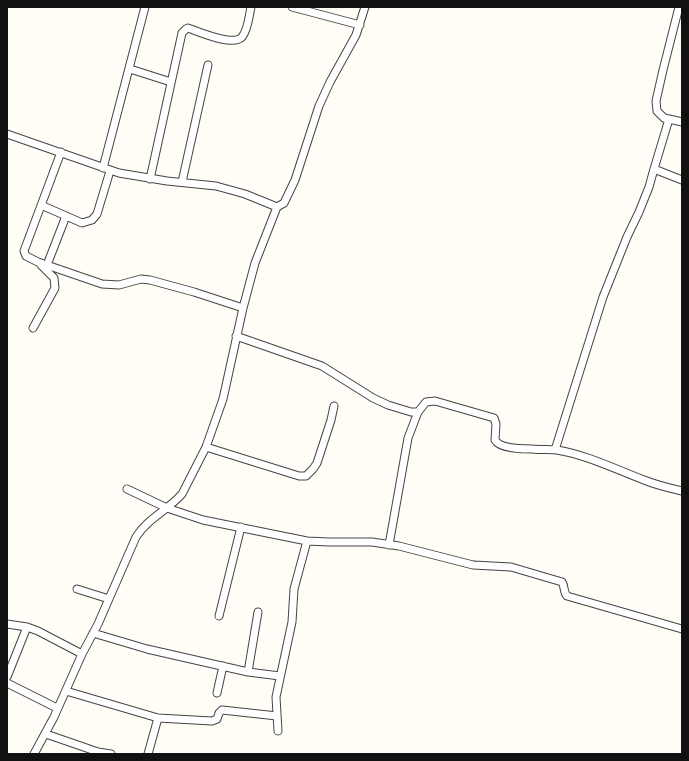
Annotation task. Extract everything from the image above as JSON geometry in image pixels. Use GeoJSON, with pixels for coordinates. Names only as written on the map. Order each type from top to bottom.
{"type":"FeatureCollection","features":[{"type":"Feature","properties":{"kind":"street"},"geometry":{"type":"LineString","coordinates":[[41,205],[82,223],[96,217],[145,7]]}},
{"type":"Feature","properties":{"kind":"street"},"geometry":{"type":"LineString","coordinates":[[150,179],[182,33],[188,28],[229,42],[239,40],[245,31],[251,7]]}},
{"type":"Feature","properties":{"kind":"street"},"geometry":{"type":"LineString","coordinates":[[292,7],[360,25]]}},
{"type":"Feature","properties":{"kind":"street"},"geometry":{"type":"LineString","coordinates":[[7,134],[107,169],[150,179],[216,186],[230,189],[277,206],[284,203],[288,196],[295,180],[319,106],[360,25],[365,7]]}},
{"type":"Feature","properties":{"kind":"street"},"geometry":{"type":"LineString","coordinates":[[679,7],[656,101],[657,111],[660,115],[682,122]]}},
{"type":"Feature","properties":{"kind":"street"},"geometry":{"type":"LineString","coordinates":[[182,182],[208,65]]}},
{"type":"Feature","properties":{"kind":"street"},"geometry":{"type":"LineString","coordinates":[[130,69],[171,82]]}},
{"type":"Feature","properties":{"kind":"street"},"geometry":{"type":"LineString","coordinates":[[556,450],[603,297],[627,237],[647,193],[669,119]]}},
{"type":"Feature","properties":{"kind":"street"},"geometry":{"type":"LineString","coordinates":[[60,152],[24,251],[26,256],[38,262],[102,284],[119,285],[141,279],[150,280],[243,308]]}},
{"type":"Feature","properties":{"kind":"street"},"geometry":{"type":"LineString","coordinates":[[654,169],[682,180]]}},
{"type":"Feature","properties":{"kind":"street"},"geometry":{"type":"LineString","coordinates":[[34,754],[46,734],[140,530],[182,494],[206,447],[223,399],[236,336],[255,263],[277,206]]}},
{"type":"Feature","properties":{"kind":"street"},"geometry":{"type":"LineString","coordinates":[[47,265],[66,216]]}},
{"type":"Feature","properties":{"kind":"street"},"geometry":{"type":"LineString","coordinates":[[33,328],[55,288],[52,274],[38,262]]}},
{"type":"Feature","properties":{"kind":"street"},"geometry":{"type":"LineString","coordinates":[[236,336],[322,366],[373,398],[388,405],[411,412],[418,412]]}},
{"type":"Feature","properties":{"kind":"street"},"geometry":{"type":"LineString","coordinates":[[389,544],[408,438],[418,412],[426,402],[435,401],[494,418],[496,424],[495,440],[498,444],[510,448],[556,450],[573,454],[608,465],[655,484],[682,491]]}},
{"type":"Feature","properties":{"kind":"street"},"geometry":{"type":"LineString","coordinates":[[206,447],[299,476],[306,476],[317,463],[334,406]]}},
{"type":"Feature","properties":{"kind":"street"},"geometry":{"type":"LineString","coordinates":[[127,488],[167,508],[203,520],[307,541],[372,542],[389,544],[473,565],[511,567],[562,582],[567,596],[682,630]]}},
{"type":"Feature","properties":{"kind":"street"},"geometry":{"type":"LineString","coordinates":[[218,616],[241,527]]}},
{"type":"Feature","properties":{"kind":"street"},"geometry":{"type":"LineString","coordinates":[[278,731],[276,697],[290,629],[294,588],[307,541]]}},
{"type":"Feature","properties":{"kind":"street"},"geometry":{"type":"LineString","coordinates":[[77,589],[109,599]]}},
{"type":"Feature","properties":{"kind":"street"},"geometry":{"type":"LineString","coordinates":[[248,672],[258,612]]}},
{"type":"Feature","properties":{"kind":"street"},"geometry":{"type":"LineString","coordinates":[[7,624],[27,628],[50,637],[82,654]]}},
{"type":"Feature","properties":{"kind":"street"},"geometry":{"type":"LineString","coordinates":[[7,677],[27,628]]}},
{"type":"Feature","properties":{"kind":"street"},"geometry":{"type":"LineString","coordinates":[[93,633],[147,649],[248,672],[280,676]]}},
{"type":"Feature","properties":{"kind":"street"},"geometry":{"type":"LineString","coordinates":[[217,693],[223,666]]}},
{"type":"Feature","properties":{"kind":"street"},"geometry":{"type":"LineString","coordinates":[[7,684],[57,708]]}},
{"type":"Feature","properties":{"kind":"street"},"geometry":{"type":"LineString","coordinates":[[66,691],[158,718],[212,720],[217,718],[222,710],[276,716]]}},
{"type":"Feature","properties":{"kind":"street"},"geometry":{"type":"LineString","coordinates":[[148,754],[158,718]]}},
{"type":"Feature","properties":{"kind":"street"},"geometry":{"type":"LineString","coordinates":[[46,734],[97,753],[111,754]]}}]}
